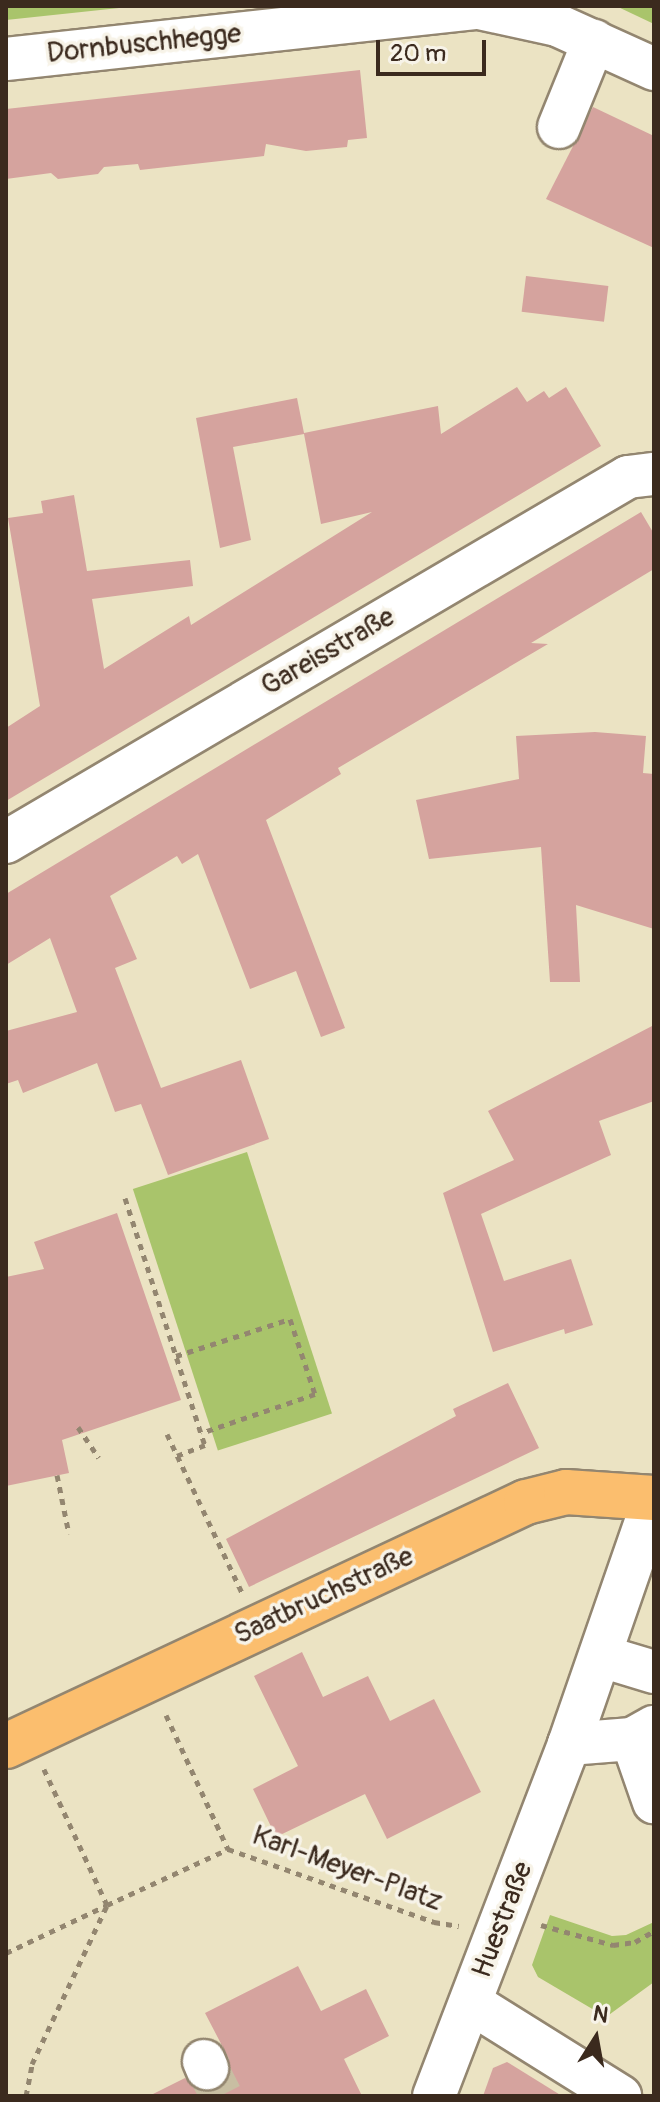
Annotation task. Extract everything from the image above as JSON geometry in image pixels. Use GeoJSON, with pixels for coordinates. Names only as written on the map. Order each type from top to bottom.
{"type":"FeatureCollection","features":[{"type":"Feature","properties":{"kind":"main road","name":"Saatbruchstraße"},"geometry":{"type":"LineString","coordinates":[[17,1741],[526,1502],[566,1492],[654,1498]]}},
{"type":"Feature","properties":{"kind":"street","name":"Dornbuschhegge"},"geometry":{"type":"LineString","coordinates":[[6,59],[416,10],[505,11],[594,41],[654,69]]}},
{"type":"Feature","properties":{"kind":"street"},"geometry":{"type":"LineString","coordinates":[[559,127],[594,41]]}},
{"type":"Feature","properties":{"kind":"street","name":"Gareisstraße"},"geometry":{"type":"LineString","coordinates":[[6,842],[628,477],[654,474]]}},
{"type":"Feature","properties":{"kind":"street","name":"Huestraße"},"geometry":{"type":"LineString","coordinates":[[434,2096],[569,1744],[654,1498]]}},
{"type":"Feature","properties":{"kind":"street"},"geometry":{"type":"LineString","coordinates":[[601,1656],[654,1672]]}},
{"type":"Feature","properties":{"kind":"street"},"geometry":{"type":"LineString","coordinates":[[569,1744],[643,1733],[654,1802]]}},
{"type":"Feature","properties":{"kind":"street"},"geometry":{"type":"LineString","coordinates":[[471,2003],[620,2096]]}},
{"type":"Feature","properties":{"kind":"path"},"geometry":{"type":"LineString","coordinates":[[125,1198],[205,1445],[177,1456]]}},
{"type":"Feature","properties":{"kind":"path"},"geometry":{"type":"LineString","coordinates":[[176,1356],[290,1319],[315,1394],[201,1433]]}},
{"type":"Feature","properties":{"kind":"path"},"geometry":{"type":"LineString","coordinates":[[155,1323],[164,1320]]}},
{"type":"Feature","properties":{"kind":"path"},"geometry":{"type":"LineString","coordinates":[[78,1427],[99,1458]]}},
{"type":"Feature","properties":{"kind":"path"},"geometry":{"type":"LineString","coordinates":[[167,1434],[258,1627]]}},
{"type":"Feature","properties":{"kind":"path"},"geometry":{"type":"LineString","coordinates":[[57,1475],[69,1534]]}},
{"type":"Feature","properties":{"kind":"path","name":"Karl-Meyer-Platz"},"geometry":{"type":"LineString","coordinates":[[149,1678],[228,1849]]}},
{"type":"Feature","properties":{"kind":"path"},"geometry":{"type":"LineString","coordinates":[[17,1741],[107,1905],[32,2064],[26,2096]]}},
{"type":"Feature","properties":{"kind":"path","name":"Karl-Meyer-Platz"},"geometry":{"type":"LineString","coordinates":[[6,1953],[228,1849],[448,1927],[547,1925],[613,1945],[635,1942],[654,1931]]}},
{"type":"Feature","properties":{"kind":"green space"},"geometry":{"type":"Polygon","coordinates":[[[6,6],[138,6],[6,20],[6,6]]]}},
{"type":"Feature","properties":{"kind":"green space"},"geometry":{"type":"Polygon","coordinates":[[[616,6],[654,6],[654,24],[616,6]]]}},
{"type":"Feature","properties":{"kind":"green space"},"geometry":{"type":"Polygon","coordinates":[[[247,1152],[332,1414],[218,1451],[133,1189],[247,1152]]]}},
{"type":"Feature","properties":{"kind":"green space"},"geometry":{"type":"Polygon","coordinates":[[[550,1915],[612,1936],[626,1935],[654,1922],[654,1982],[606,2017],[538,1977],[532,1965],[550,1915]]]}},
{"type":"Feature","properties":{"kind":"building"},"geometry":{"type":"Polygon","coordinates":[[[360,70],[367,138],[348,140],[347,147],[306,151],[266,144],[264,156],[140,170],[138,164],[104,167],[98,174],[58,179],[51,173],[6,179],[6,109],[360,70]]]}},
{"type":"Feature","properties":{"kind":"building"},"geometry":{"type":"Polygon","coordinates":[[[593,107],[654,136],[654,248],[546,199],[593,107]]]}},
{"type":"Feature","properties":{"kind":"building"},"geometry":{"type":"Polygon","coordinates":[[[526,276],[608,286],[604,322],[522,312],[526,276]]]}},
{"type":"Feature","properties":{"kind":"building"},"geometry":{"type":"Polygon","coordinates":[[[517,387],[527,402],[544,391],[549,398],[566,387],[601,446],[6,801],[6,728],[40,706],[8,518],[43,513],[41,501],[74,495],[87,571],[190,560],[193,586],[92,599],[104,669],[189,616],[191,625],[372,512],[321,524],[304,434],[233,447],[251,540],[220,548],[196,418],[297,398],[304,433],[438,406],[441,434],[517,387]]]}},
{"type":"Feature","properties":{"kind":"building"},"geometry":{"type":"Polygon","coordinates":[[[641,512],[654,534],[654,569],[531,643],[548,644],[338,768],[341,774],[266,820],[345,1028],[321,1037],[296,971],[250,989],[198,854],[182,864],[177,856],[110,896],[137,959],[115,968],[161,1088],[241,1060],[269,1139],[168,1175],[141,1104],[115,1112],[97,1063],[23,1093],[18,1080],[6,1084],[6,1031],[77,1012],[50,938],[6,965],[6,894],[641,512]]]}},
{"type":"Feature","properties":{"kind":"building"},"geometry":{"type":"Polygon","coordinates":[[[595,732],[646,736],[643,773],[654,774],[654,929],[576,905],[580,982],[550,982],[541,847],[429,859],[416,800],[519,779],[516,736],[595,732]]]}},
{"type":"Feature","properties":{"kind":"building"},"geometry":{"type":"Polygon","coordinates":[[[654,1025],[654,1101],[599,1121],[611,1155],[481,1214],[504,1281],[571,1259],[593,1325],[565,1334],[564,1329],[493,1352],[443,1193],[514,1160],[488,1111],[654,1025]]]}},
{"type":"Feature","properties":{"kind":"building"},"geometry":{"type":"Polygon","coordinates":[[[117,1213],[181,1400],[62,1440],[69,1473],[6,1486],[6,1277],[44,1269],[34,1242],[117,1213]]]}},
{"type":"Feature","properties":{"kind":"building"},"geometry":{"type":"Polygon","coordinates":[[[508,1383],[539,1448],[249,1587],[226,1539],[456,1416],[453,1409],[508,1383]]]}},
{"type":"Feature","properties":{"kind":"building"},"geometry":{"type":"Polygon","coordinates":[[[302,1652],[323,1697],[368,1676],[390,1721],[434,1699],[481,1792],[387,1839],[365,1794],[276,1837],[253,1789],[298,1766],[254,1676],[302,1652]]]}},
{"type":"Feature","properties":{"kind":"building"},"geometry":{"type":"Polygon","coordinates":[[[298,1966],[321,2011],[366,1989],[389,2036],[344,2059],[362,2096],[149,2096],[185,2078],[203,2092],[226,2083],[229,2059],[205,2013],[298,1966]]]}},
{"type":"Feature","properties":{"kind":"building"},"geometry":{"type":"Polygon","coordinates":[[[507,2062],[562,2096],[483,2096],[493,2068],[507,2062]]]}},
{"type":"Feature","properties":{"kind":"tunnel"},"geometry":{"type":"LineString","coordinates":[[207,2068],[221,2096]]}}]}
